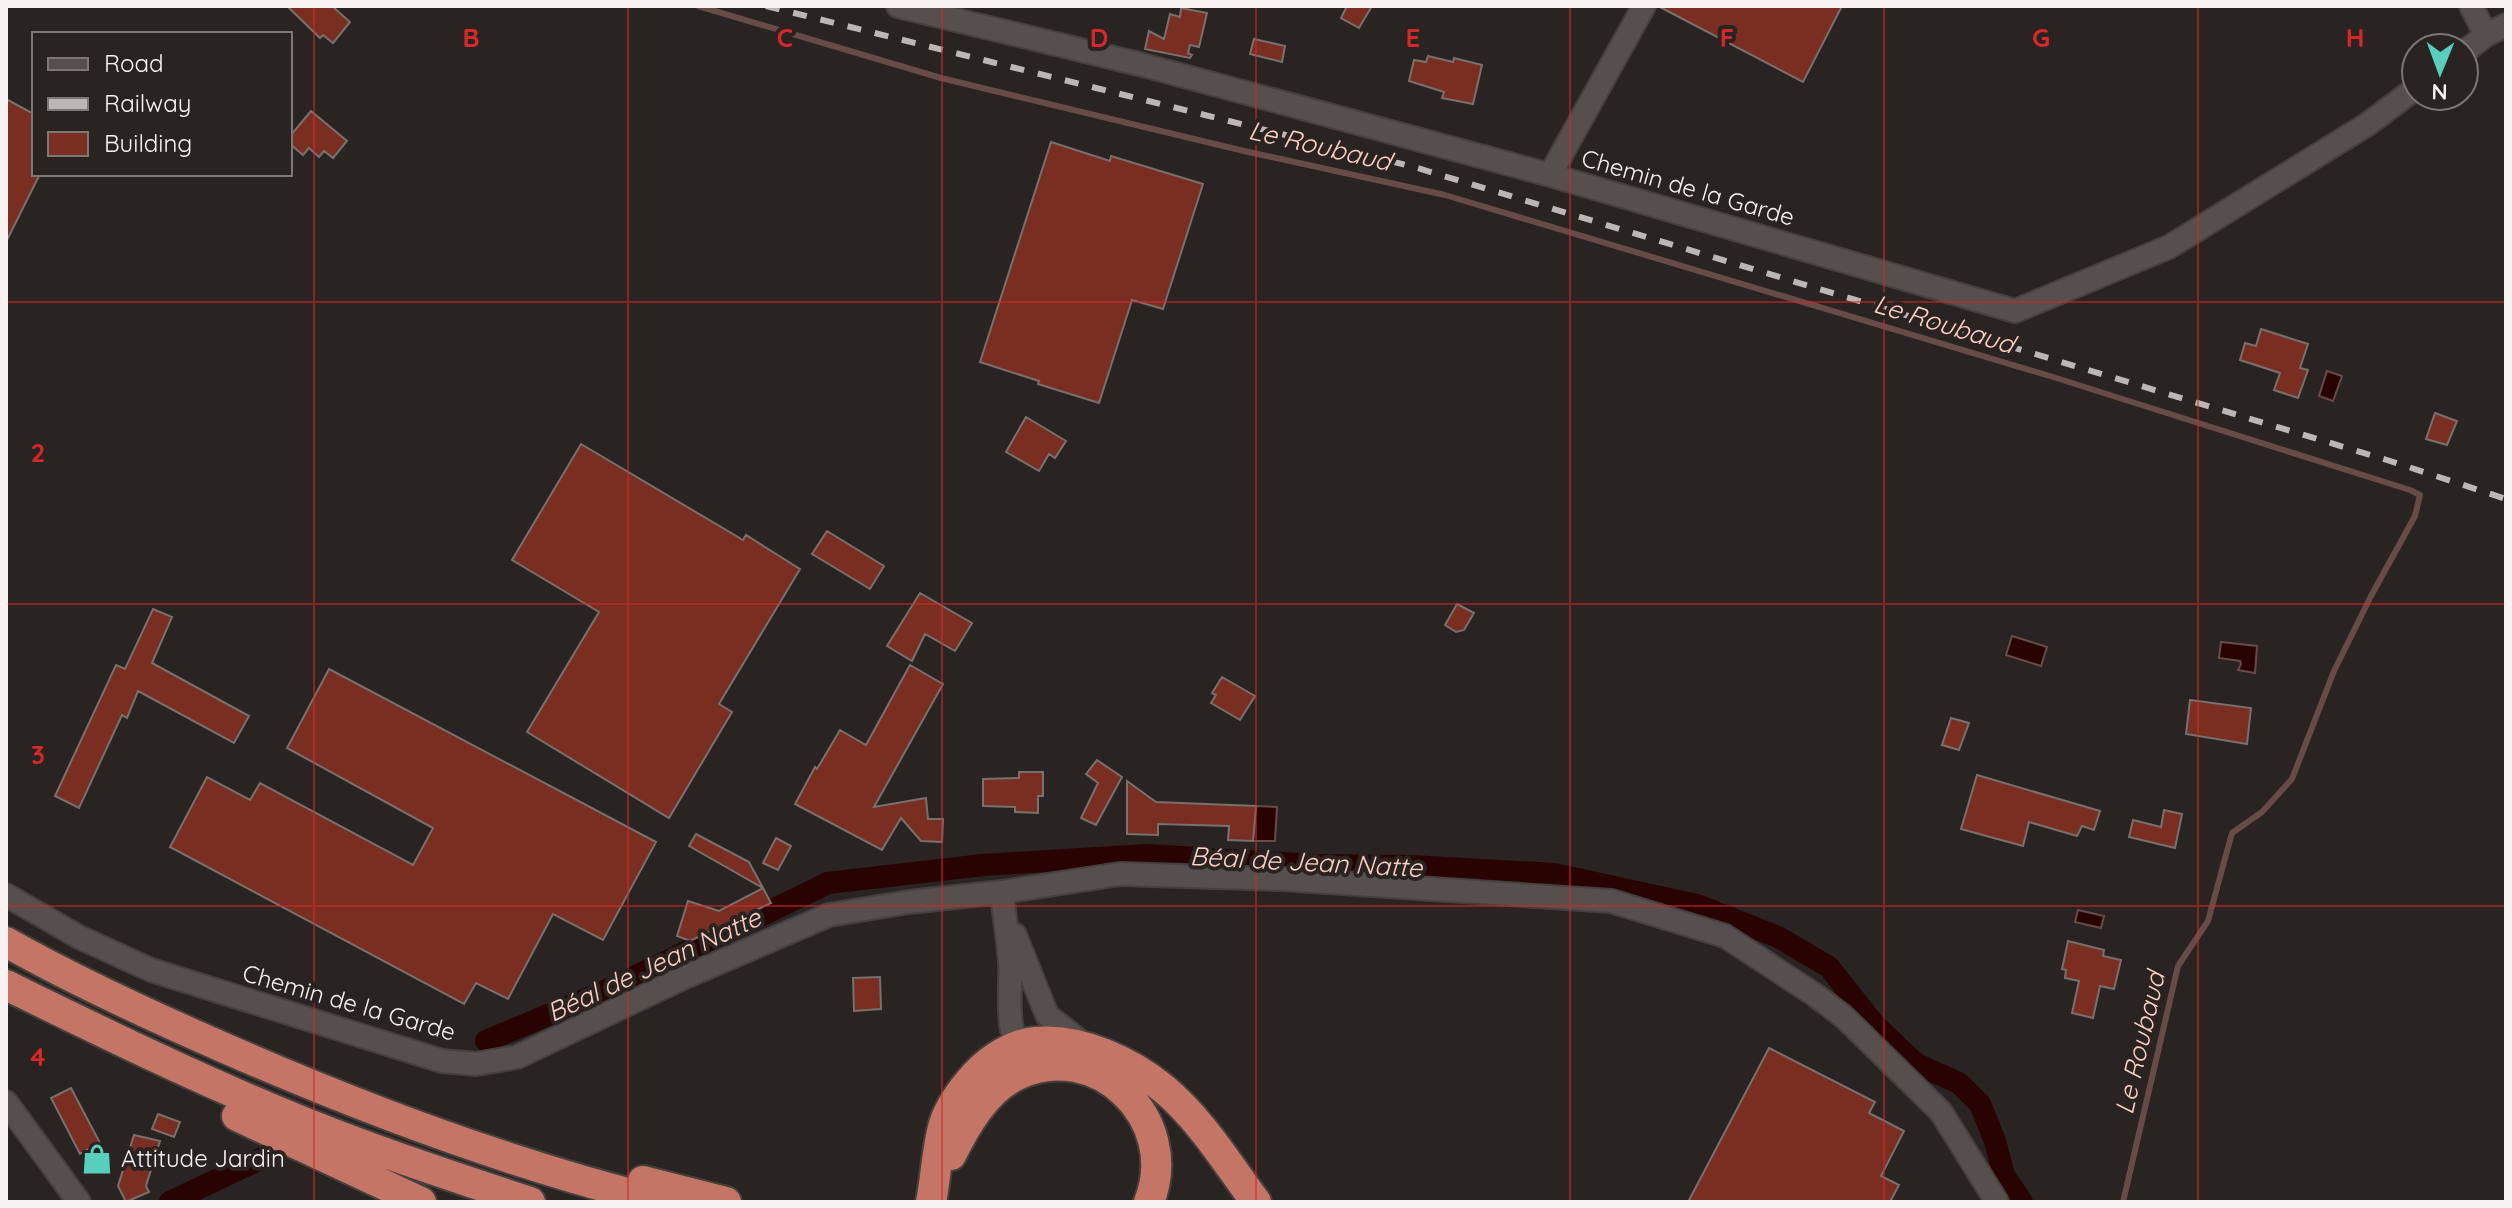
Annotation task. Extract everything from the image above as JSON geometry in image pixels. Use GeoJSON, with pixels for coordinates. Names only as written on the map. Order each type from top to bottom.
{"type":"FeatureCollection","features":[{"type":"Feature","properties":{"kind":"highway"},"geometry":{"type":"LineString","coordinates":[[6,942],[122,1003],[307,1084],[441,1136],[662,1202]]}},
{"type":"Feature","properties":{"kind":"highway"},"geometry":{"type":"LineString","coordinates":[[6,985],[135,1049],[278,1112],[403,1160],[530,1202]]}},
{"type":"Feature","properties":{"kind":"highway"},"geometry":{"type":"LineString","coordinates":[[6,993],[83,1040],[421,1202]]}},
{"type":"Feature","properties":{"kind":"highway"},"geometry":{"type":"LineString","coordinates":[[122,1003],[213,1032],[353,1087],[508,1140],[586,1165],[726,1202]]}},
{"type":"Feature","properties":{"kind":"highway"},"geometry":{"type":"LineString","coordinates":[[932,1202],[968,1122],[997,1089],[1016,1075],[1035,1045]]}},
{"type":"Feature","properties":{"kind":"highway"},"geometry":{"type":"LineString","coordinates":[[1035,1045],[1070,1067],[1092,1073],[1116,1086],[1134,1101],[1147,1120],[1155,1143],[1157,1170],[1149,1202]]}},
{"type":"Feature","properties":{"kind":"highway"},"geometry":{"type":"LineString","coordinates":[[932,1202],[944,1124],[954,1103],[983,1068],[1035,1045],[1090,1049],[1138,1069],[1167,1091],[1196,1121],[1256,1202]]}},
{"type":"Feature","properties":{"kind":"street","name":"Chemin de la Garde"},"geometry":{"type":"LineString","coordinates":[[898,6],[1143,65],[1550,175],[2015,311],[2169,247],[2368,124],[2400,100]]}},
{"type":"Feature","properties":{"kind":"street"},"geometry":{"type":"LineString","coordinates":[[1550,175],[1644,6]]}},
{"type":"Feature","properties":{"kind":"street"},"geometry":{"type":"LineString","coordinates":[[2471,6],[2496,30]]}},
{"type":"Feature","properties":{"kind":"street","name":"Chemin de la Garde"},"geometry":{"type":"LineString","coordinates":[[6,895],[79,937],[151,970],[442,1061],[476,1064],[517,1057],[685,977],[829,915],[909,902],[1120,874],[1282,879],[1611,901],[1725,936],[1843,1016],[1941,1112],[1997,1202]]}},
{"type":"Feature","properties":{"kind":"street"},"geometry":{"type":"LineString","coordinates":[[1002,892],[1010,961],[1012,1027],[1035,1045]]}},
{"type":"Feature","properties":{"kind":"street"},"geometry":{"type":"LineString","coordinates":[[1002,892],[1018,945],[1035,1045]]}},
{"type":"Feature","properties":{"kind":"street"},"geometry":{"type":"LineString","coordinates":[[6,1102],[79,1202]]}},
{"type":"Feature","properties":{"kind":"shaded area"},"geometry":{"type":"Polygon","coordinates":[[[2327,371],[2342,376],[2333,401],[2319,396],[2327,371]]]}},
{"type":"Feature","properties":{"kind":"shaded area"},"geometry":{"type":"Polygon","coordinates":[[[2012,636],[2047,647],[2041,666],[2006,655],[2012,636]]]}},
{"type":"Feature","properties":{"kind":"shaded area"},"geometry":{"type":"Polygon","coordinates":[[[2221,642],[2257,646],[2255,673],[2238,670],[2240,661],[2219,658],[2221,642]]]}},
{"type":"Feature","properties":{"kind":"shaded area"},"geometry":{"type":"Polygon","coordinates":[[[1256,806],[1277,807],[1275,841],[1253,841],[1256,806]]]}},
{"type":"Feature","properties":{"kind":"shaded area"},"geometry":{"type":"Polygon","coordinates":[[[2078,910],[2104,916],[2101,928],[2075,922],[2078,910]]]}},
{"type":"Feature","properties":{"kind":"building"},"geometry":{"type":"Polygon","coordinates":[[[287,6],[332,6],[350,22],[333,43],[323,35],[320,38],[287,6]]]}},
{"type":"Feature","properties":{"kind":"building"},"geometry":{"type":"Polygon","coordinates":[[[1347,6],[1372,6],[1359,28],[1341,18],[1347,6]]]}},
{"type":"Feature","properties":{"kind":"building"},"geometry":{"type":"Polygon","coordinates":[[[1658,6],[1842,6],[1803,82],[1658,6]]]}},
{"type":"Feature","properties":{"kind":"building"},"geometry":{"type":"Polygon","coordinates":[[[1181,8],[1207,13],[1199,47],[1190,45],[1190,58],[1145,49],[1149,31],[1164,39],[1170,14],[1180,17],[1181,8]]]}},
{"type":"Feature","properties":{"kind":"building"},"geometry":{"type":"Polygon","coordinates":[[[1254,39],[1285,46],[1282,62],[1250,54],[1254,39]]]}},
{"type":"Feature","properties":{"kind":"building"},"geometry":{"type":"Polygon","coordinates":[[[1428,56],[1482,65],[1473,104],[1442,98],[1444,92],[1409,81],[1414,60],[1426,62],[1428,56]]]}},
{"type":"Feature","properties":{"kind":"building"},"geometry":{"type":"Polygon","coordinates":[[[6,99],[32,113],[32,176],[39,176],[6,242],[6,99]]]}},
{"type":"Feature","properties":{"kind":"building"},"geometry":{"type":"Polygon","coordinates":[[[311,111],[347,141],[333,158],[324,151],[319,157],[309,148],[303,155],[292,146],[292,134],[311,111]]]}},
{"type":"Feature","properties":{"kind":"building"},"geometry":{"type":"Polygon","coordinates":[[[1051,142],[1110,161],[1111,156],[1203,184],[1163,309],[1132,300],[1099,403],[980,362],[1051,142]]]}},
{"type":"Feature","properties":{"kind":"building"},"geometry":{"type":"Polygon","coordinates":[[[2261,329],[2308,344],[2300,368],[2308,370],[2298,398],[2274,390],[2280,373],[2240,360],[2245,343],[2256,346],[2261,329]]]}},
{"type":"Feature","properties":{"kind":"building"},"geometry":{"type":"Polygon","coordinates":[[[2435,413],[2457,421],[2447,445],[2426,439],[2435,413]]]}},
{"type":"Feature","properties":{"kind":"building"},"geometry":{"type":"Polygon","coordinates":[[[1026,417],[1066,441],[1055,458],[1049,454],[1039,471],[1006,452],[1026,417]]]}},
{"type":"Feature","properties":{"kind":"building"},"geometry":{"type":"Polygon","coordinates":[[[581,444],[743,540],[746,535],[800,569],[719,704],[732,712],[669,818],[527,732],[599,612],[512,560],[581,444]]]}},
{"type":"Feature","properties":{"kind":"building"},"geometry":{"type":"Polygon","coordinates":[[[827,531],[884,566],[870,589],[812,554],[827,531]]]}},
{"type":"Feature","properties":{"kind":"building"},"geometry":{"type":"Polygon","coordinates":[[[920,593],[972,623],[955,651],[925,634],[912,661],[887,646],[920,593]]]}},
{"type":"Feature","properties":{"kind":"building"},"geometry":{"type":"Polygon","coordinates":[[[1457,604],[1474,613],[1464,630],[1456,632],[1445,625],[1457,604]]]}},
{"type":"Feature","properties":{"kind":"building"},"geometry":{"type":"Polygon","coordinates":[[[153,609],[172,617],[152,663],[249,716],[234,743],[138,691],[127,718],[122,715],[79,808],[55,796],[116,665],[125,669],[153,609]]]}},
{"type":"Feature","properties":{"kind":"building"},"geometry":{"type":"Polygon","coordinates":[[[910,665],[943,684],[874,807],[926,798],[928,819],[943,819],[942,842],[921,841],[901,818],[882,850],[795,804],[840,730],[866,745],[910,665]]]}},
{"type":"Feature","properties":{"kind":"building"},"geometry":{"type":"Polygon","coordinates":[[[329,669],[656,842],[603,940],[553,914],[508,999],[476,983],[464,1004],[170,847],[207,777],[250,800],[260,783],[413,865],[433,828],[287,748],[329,669]]]}},
{"type":"Feature","properties":{"kind":"building"},"geometry":{"type":"Polygon","coordinates":[[[1222,677],[1255,696],[1240,720],[1211,703],[1216,695],[1212,693],[1222,677]]]}},
{"type":"Feature","properties":{"kind":"building"},"geometry":{"type":"Polygon","coordinates":[[[2190,700],[2251,708],[2247,744],[2186,734],[2190,700]]]}},
{"type":"Feature","properties":{"kind":"building"},"geometry":{"type":"Polygon","coordinates":[[[1951,718],[1969,723],[1959,750],[1942,745],[1951,718]]]}},
{"type":"Feature","properties":{"kind":"building"},"geometry":{"type":"Polygon","coordinates":[[[1097,760],[1122,777],[1096,825],[1081,818],[1098,783],[1086,774],[1097,760]]]}},
{"type":"Feature","properties":{"kind":"building"},"geometry":{"type":"Polygon","coordinates":[[[1019,772],[1043,772],[1043,796],[1038,796],[1038,813],[1015,812],[1015,807],[983,806],[983,779],[1019,778],[1019,772]]]}},
{"type":"Feature","properties":{"kind":"building"},"geometry":{"type":"Polygon","coordinates":[[[1977,775],[2100,811],[2094,830],[2082,826],[2077,836],[2029,822],[2023,846],[1961,829],[1977,775]]]}},
{"type":"Feature","properties":{"kind":"building"},"geometry":{"type":"Polygon","coordinates":[[[1127,781],[1156,802],[1256,806],[1253,841],[1228,840],[1229,826],[1158,824],[1158,835],[1127,834],[1127,781]]]}},
{"type":"Feature","properties":{"kind":"building"},"geometry":{"type":"Polygon","coordinates":[[[2164,810],[2182,814],[2175,848],[2129,837],[2133,820],[2161,827],[2164,810]]]}},
{"type":"Feature","properties":{"kind":"building"},"geometry":{"type":"Polygon","coordinates":[[[696,834],[749,862],[763,888],[689,846],[696,834]]]}},
{"type":"Feature","properties":{"kind":"building"},"geometry":{"type":"Polygon","coordinates":[[[776,838],[791,846],[778,870],[763,863],[776,838]]]}},
{"type":"Feature","properties":{"kind":"building"},"geometry":{"type":"Polygon","coordinates":[[[763,888],[771,903],[690,941],[677,936],[688,901],[719,911],[763,888]]]}},
{"type":"Feature","properties":{"kind":"building"},"geometry":{"type":"Polygon","coordinates":[[[2068,941],[2104,950],[2103,956],[2121,960],[2114,989],[2100,986],[2093,1018],[2072,1013],[2079,981],[2065,978],[2066,970],[2062,969],[2068,941]]]}},
{"type":"Feature","properties":{"kind":"building"},"geometry":{"type":"Polygon","coordinates":[[[880,977],[881,1009],[854,1011],[853,978],[880,977]]]}},
{"type":"Feature","properties":{"kind":"building"},"geometry":{"type":"Polygon","coordinates":[[[1769,1048],[1875,1102],[1869,1113],[1904,1131],[1881,1176],[1899,1185],[1890,1202],[1688,1202],[1769,1048]]]}},
{"type":"Feature","properties":{"kind":"building"},"geometry":{"type":"Polygon","coordinates":[[[71,1088],[100,1143],[80,1154],[51,1098],[71,1088]]]}},
{"type":"Feature","properties":{"kind":"building"},"geometry":{"type":"Polygon","coordinates":[[[158,1114],[180,1122],[174,1137],[152,1129],[158,1114]]]}},
{"type":"Feature","properties":{"kind":"building"},"geometry":{"type":"Polygon","coordinates":[[[134,1135],[160,1141],[146,1186],[149,1192],[126,1202],[118,1186],[134,1135]]]}},
{"type":"Feature","properties":{"kind":"waterway","name":"Le Roubaud"},"geometry":{"type":"LineString","coordinates":[[698,6],[941,78],[1244,151],[1445,195],[2053,377],[2420,495],[2415,516],[2334,671],[2292,779],[2262,812],[2232,833],[2208,921],[2178,966],[2123,1202]]}},
{"type":"Feature","properties":{"kind":"waterway","name":"Béal de Jean Natte"},"geometry":{"type":"LineString","coordinates":[[486,1041],[603,992],[828,883],[983,865],[1146,855],[1554,874],[1697,905],[1778,937],[1829,967],[1874,1024],[1916,1064],[1959,1083],[1980,1104],[2004,1175],[2022,1202]]}},
{"type":"Feature","properties":{"kind":"waterway","name":"Béal de Jean Natte"},"geometry":{"type":"LineString","coordinates":[[170,1202],[273,1153]]}},
{"type":"Feature","properties":{"kind":"railway"},"geometry":{"type":"LineString","coordinates":[[766,6],[1414,167],[2387,460],[2506,499]]}},
{"type":"Feature","properties":{"kind":"place","name":"Attitude Jardin"},"geometry":{"type":"Point","coordinates":[97,1159]}}]}
